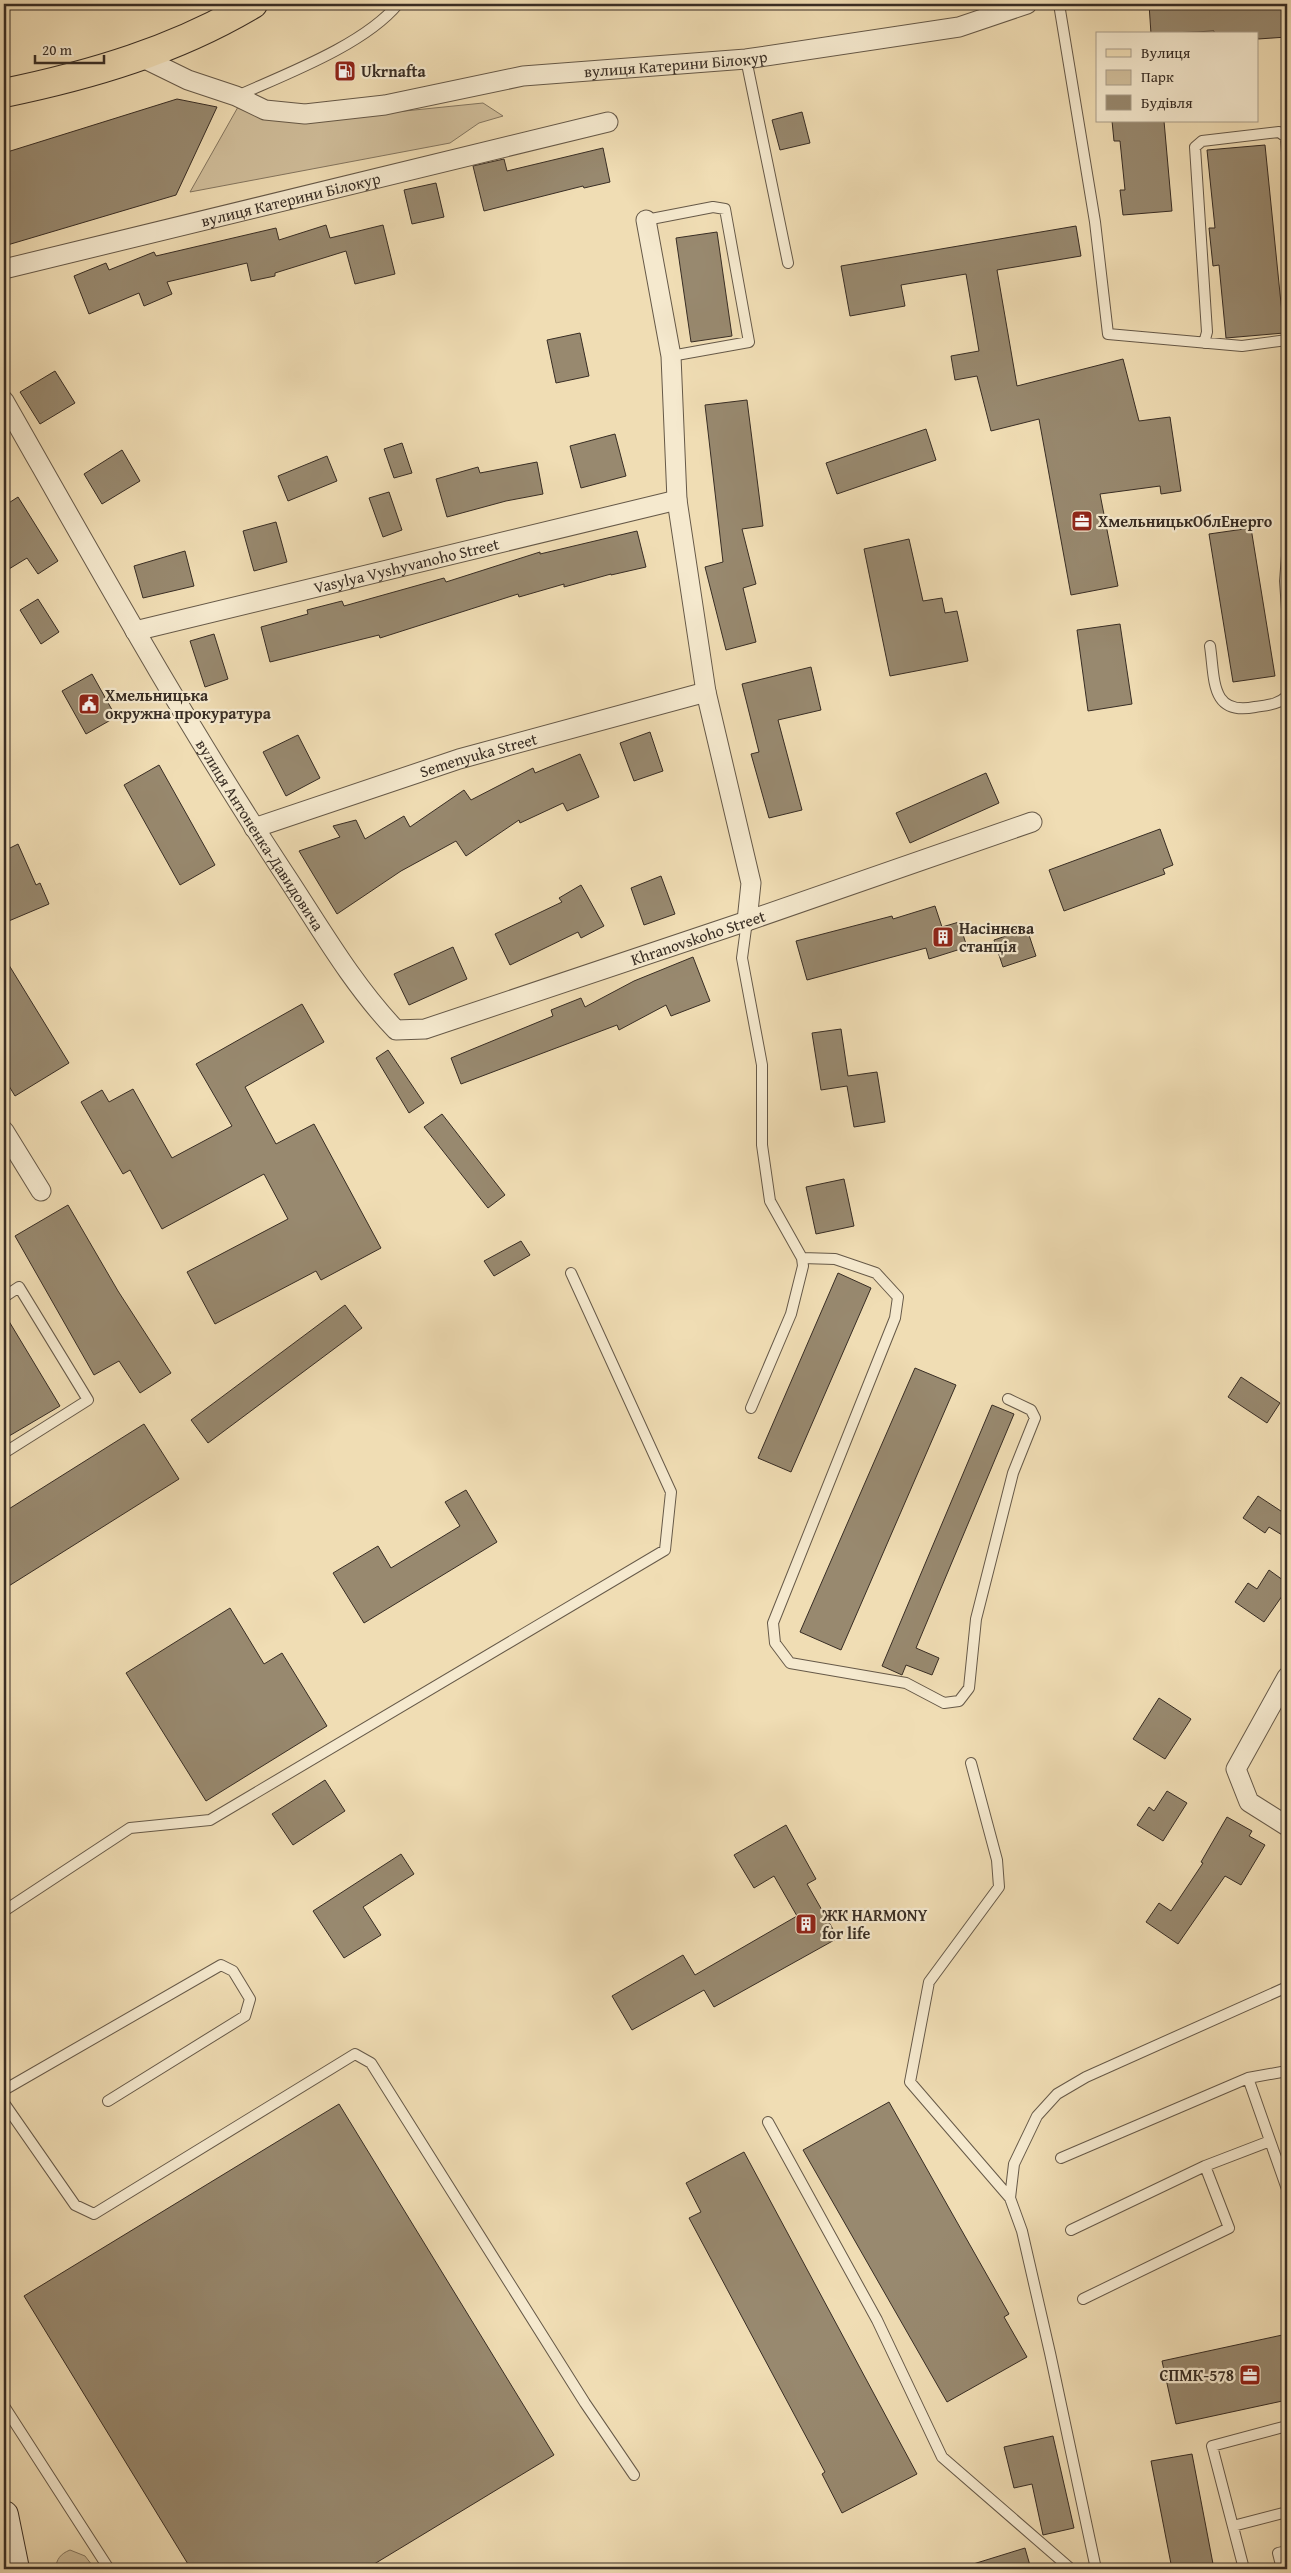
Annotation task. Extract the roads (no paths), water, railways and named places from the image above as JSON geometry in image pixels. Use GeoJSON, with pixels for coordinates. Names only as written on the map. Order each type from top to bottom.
{"type":"FeatureCollection","features":[{"type":"Feature","properties":{"kind":"main road"},"geometry":{"type":"LineString","coordinates":[[4,92],[40,85],[141,58],[223,22],[253,4]]}},
{"type":"Feature","properties":{"kind":"main road"},"geometry":{"type":"LineString","coordinates":[[4,2515],[15,2569]]}},
{"type":"Feature","properties":{"kind":"street","name":"вулиця Катерини Білокур"},"geometry":{"type":"LineString","coordinates":[[141,58],[188,80],[236,96],[265,110],[305,114],[385,105],[524,76],[746,59],[959,27],[1027,4]]}},
{"type":"Feature","properties":{"kind":"street","name":"вулиця Катерини Білокур"},"geometry":{"type":"LineString","coordinates":[[4,269],[608,122]]}},
{"type":"Feature","properties":{"kind":"street"},"geometry":{"type":"LineString","coordinates":[[646,220],[671,356],[677,500],[706,692],[751,883],[746,921]]}},
{"type":"Feature","properties":{"kind":"street","name":"вулиця Антоненка-Давидовича"},"geometry":{"type":"LineString","coordinates":[[4,401],[135,631],[254,828],[371,1004]]}},
{"type":"Feature","properties":{"kind":"street","name":"Vasylya Vyshyvanoho Street"},"geometry":{"type":"LineString","coordinates":[[135,631],[677,500]]}},
{"type":"Feature","properties":{"kind":"street","name":"Semenyuka Street"},"geometry":{"type":"LineString","coordinates":[[254,828],[459,759],[706,692]]}},
{"type":"Feature","properties":{"kind":"street","name":"Khranovskoho Street"},"geometry":{"type":"LineString","coordinates":[[371,1004],[396,1030],[425,1029],[1032,822]]}},
{"type":"Feature","properties":{"kind":"street"},"geometry":{"type":"LineString","coordinates":[[4,1131],[41,1191]]}},
{"type":"Feature","properties":{"kind":"street"},"geometry":{"type":"LineString","coordinates":[[1287,1677],[1236,1769],[1249,1802],[1287,1826]]}},
{"type":"Feature","properties":{"kind":"lane"},"geometry":{"type":"LineString","coordinates":[[236,96],[342,46],[386,19],[398,4]]}},
{"type":"Feature","properties":{"kind":"lane"},"geometry":{"type":"LineString","coordinates":[[1059,4],[1095,222],[1108,334],[1242,346],[1287,340]]}},
{"type":"Feature","properties":{"kind":"lane"},"geometry":{"type":"LineString","coordinates":[[746,59],[788,263]]}},
{"type":"Feature","properties":{"kind":"lane"},"geometry":{"type":"LineString","coordinates":[[1204,343],[1207,332],[1195,148],[1202,140],[1279,132],[1286,138],[1287,152]]}},
{"type":"Feature","properties":{"kind":"lane"},"geometry":{"type":"LineString","coordinates":[[646,220],[713,207],[725,209],[749,342],[671,356]]}},
{"type":"Feature","properties":{"kind":"lane"},"geometry":{"type":"LineString","coordinates":[[1287,556],[1285,581],[1287,609]]}},
{"type":"Feature","properties":{"kind":"lane"},"geometry":{"type":"LineString","coordinates":[[1210,646],[1217,693],[1228,707],[1239,710],[1280,703],[1287,696]]}},
{"type":"Feature","properties":{"kind":"lane"},"geometry":{"type":"LineString","coordinates":[[746,921],[742,958],[762,1065],[762,1145],[770,1201],[802,1258],[803,1266],[790,1314],[751,1408]]}},
{"type":"Feature","properties":{"kind":"lane"},"geometry":{"type":"LineString","coordinates":[[802,1258],[835,1259],[876,1273],[898,1297],[895,1318],[773,1623],[775,1643],[790,1663],[906,1683],[944,1703],[959,1702],[969,1688],[976,1619],[1013,1473],[1035,1418],[1030,1410],[1008,1399]]}},
{"type":"Feature","properties":{"kind":"lane"},"geometry":{"type":"LineString","coordinates":[[4,1911],[130,1828],[210,1820],[665,1550],[671,1492],[571,1273]]}},
{"type":"Feature","properties":{"kind":"lane"},"geometry":{"type":"LineString","coordinates":[[4,1296],[19,1287],[88,1400],[4,1452]]}},
{"type":"Feature","properties":{"kind":"lane"},"geometry":{"type":"LineString","coordinates":[[971,1763],[997,1860],[998,1887],[929,1982],[910,2082],[1010,2198],[1022,2231],[1096,2569]]}},
{"type":"Feature","properties":{"kind":"lane"},"geometry":{"type":"LineString","coordinates":[[4,2090],[221,1966],[233,1971],[250,1999],[245,2016],[108,2100]]}},
{"type":"Feature","properties":{"kind":"lane"},"geometry":{"type":"LineString","coordinates":[[1010,2198],[1014,2164],[1024,2139],[1037,2116],[1057,2094],[1086,2077],[1287,1987]]}},
{"type":"Feature","properties":{"kind":"lane"},"geometry":{"type":"LineString","coordinates":[[4,2103],[75,2205],[94,2214],[355,2054],[371,2063],[585,2402],[634,2475]]}},
{"type":"Feature","properties":{"kind":"lane"},"geometry":{"type":"LineString","coordinates":[[1061,2158],[1248,2078],[1287,2071]]}},
{"type":"Feature","properties":{"kind":"lane"},"geometry":{"type":"LineString","coordinates":[[1248,2078],[1287,2189]]}},
{"type":"Feature","properties":{"kind":"lane"},"geometry":{"type":"LineString","coordinates":[[768,2122],[877,2320],[942,2457],[1071,2569]]}},
{"type":"Feature","properties":{"kind":"lane"},"geometry":{"type":"LineString","coordinates":[[1071,2230],[1205,2166],[1270,2141]]}},
{"type":"Feature","properties":{"kind":"lane"},"geometry":{"type":"LineString","coordinates":[[1083,2299],[1229,2228],[1205,2166]]}},
{"type":"Feature","properties":{"kind":"lane"},"geometry":{"type":"LineString","coordinates":[[4,2406],[109,2569]]}},
{"type":"Feature","properties":{"kind":"lane"},"geometry":{"type":"LineString","coordinates":[[1244,2569],[1212,2446],[1287,2426]]}},
{"type":"Feature","properties":{"kind":"lane"},"geometry":{"type":"LineString","coordinates":[[1233,2526],[1287,2512]]}},
{"type":"Feature","properties":{"kind":"lane"},"geometry":{"type":"LineString","coordinates":[[1282,2569],[1278,2553],[1287,2551]]}},
{"type":"Feature","properties":{"kind":"place","name":"Ukrnafta"},"geometry":{"type":"Point","coordinates":[345,71]}},
{"type":"Feature","properties":{"kind":"place","name":"ХмельницькОблЕнерго"},"geometry":{"type":"Point","coordinates":[1082,521]}},
{"type":"Feature","properties":{"kind":"place","name":"Хмельницька окружна прокуратура"},"geometry":{"type":"Point","coordinates":[89,704]}},
{"type":"Feature","properties":{"kind":"place","name":"Насіннєва станція"},"geometry":{"type":"Point","coordinates":[943,937]}},
{"type":"Feature","properties":{"kind":"place","name":"ЖК HARMONY for life"},"geometry":{"type":"Point","coordinates":[806,1924]}},
{"type":"Feature","properties":{"kind":"place","name":"СПМК-578"},"geometry":{"type":"Point","coordinates":[1250,2375]}}]}
